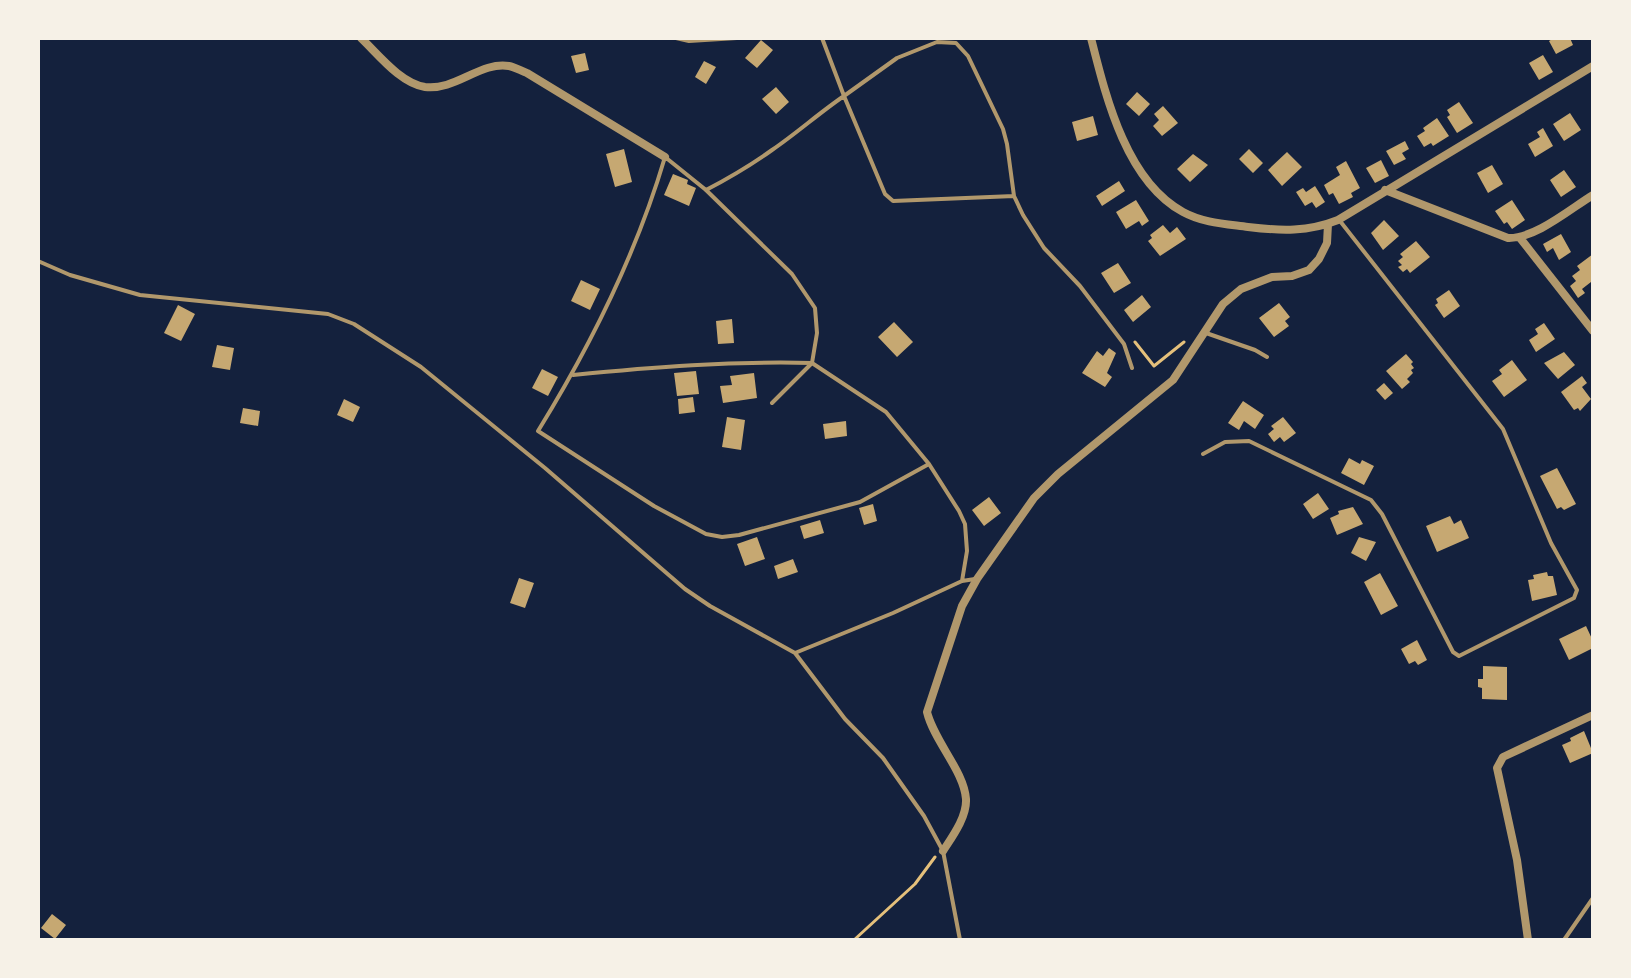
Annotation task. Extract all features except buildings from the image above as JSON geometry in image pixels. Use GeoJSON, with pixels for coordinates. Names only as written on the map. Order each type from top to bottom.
{"type":"FeatureCollection","features":[{"type":"Feature","properties":{"kind":"street"},"geometry":{"type":"LineString","coordinates":[[361,38],[407,79],[425,87],[448,85],[493,67],[518,69],[665,157]]}},
{"type":"Feature","properties":{"kind":"street"},"geometry":{"type":"LineString","coordinates":[[1091,38],[1100,75],[1129,152],[1160,197],[1184,213],[1210,222],[1280,231],[1301,231],[1338,220],[1593,66]]}},
{"type":"Feature","properties":{"kind":"street"},"geometry":{"type":"LineString","coordinates":[[1385,190],[1508,238],[1520,238],[1593,195]]}},
{"type":"Feature","properties":{"kind":"street"},"geometry":{"type":"LineString","coordinates":[[942,849],[962,817],[966,800],[962,785],[930,724],[927,712],[962,606],[977,579],[1034,498],[1058,474],[1173,380],[1223,304],[1241,289],[1272,277],[1292,276],[1309,270],[1327,243],[1328,224]]}},
{"type":"Feature","properties":{"kind":"street"},"geometry":{"type":"LineString","coordinates":[[1520,238],[1593,331]]}},
{"type":"Feature","properties":{"kind":"street"},"geometry":{"type":"LineString","coordinates":[[1528,940],[1517,860],[1497,768],[1503,757],[1593,715]]}},
{"type":"Feature","properties":{"kind":"lane"},"geometry":{"type":"LineString","coordinates":[[676,38],[689,41],[737,38]]}},
{"type":"Feature","properties":{"kind":"lane"},"geometry":{"type":"LineString","coordinates":[[822,38],[885,194],[893,201],[1014,196]]}},
{"type":"Feature","properties":{"kind":"lane"},"geometry":{"type":"LineString","coordinates":[[706,190],[774,149],[811,118],[897,58],[937,42],[956,43],[968,56],[1003,129],[1014,196],[1023,215],[1044,248],[1080,286],[1124,344],[1132,368]]}},
{"type":"Feature","properties":{"kind":"lane"},"geometry":{"type":"LineString","coordinates":[[772,403],[812,363],[817,333],[815,308],[792,274],[706,190],[665,157],[652,201],[609,304],[573,375],[538,431],[654,506],[706,534],[722,537],[860,502],[929,464]]}},
{"type":"Feature","properties":{"kind":"lane"},"geometry":{"type":"LineString","coordinates":[[1203,454],[1225,442],[1249,441],[1371,500],[1382,514],[1453,652],[1459,656],[1574,598],[1577,590],[1551,543],[1503,429],[1338,220]]}},
{"type":"Feature","properties":{"kind":"lane"},"geometry":{"type":"LineString","coordinates":[[38,261],[70,275],[140,295],[328,314],[354,324],[421,367],[545,468],[685,589],[795,653],[845,719],[883,758],[905,787],[942,849],[960,940]]}},
{"type":"Feature","properties":{"kind":"lane"},"geometry":{"type":"LineString","coordinates":[[1203,335],[1255,350],[1267,357]]}},
{"type":"Feature","properties":{"kind":"lane"},"geometry":{"type":"LineString","coordinates":[[573,375],[744,361],[812,363],[886,412],[929,464],[965,524],[967,551],[962,581]]}},
{"type":"Feature","properties":{"kind":"lane"},"geometry":{"type":"LineString","coordinates":[[795,653],[962,581],[977,579]]}},
{"type":"Feature","properties":{"kind":"lane"},"geometry":{"type":"LineString","coordinates":[[1564,940],[1593,898]]}},
{"type":"Feature","properties":{"kind":"path"},"geometry":{"type":"LineString","coordinates":[[1127,332],[1154,366],[1191,336],[1203,335]]}},
{"type":"Feature","properties":{"kind":"path"},"geometry":{"type":"LineString","coordinates":[[854,940],[915,884],[942,849]]}}]}
